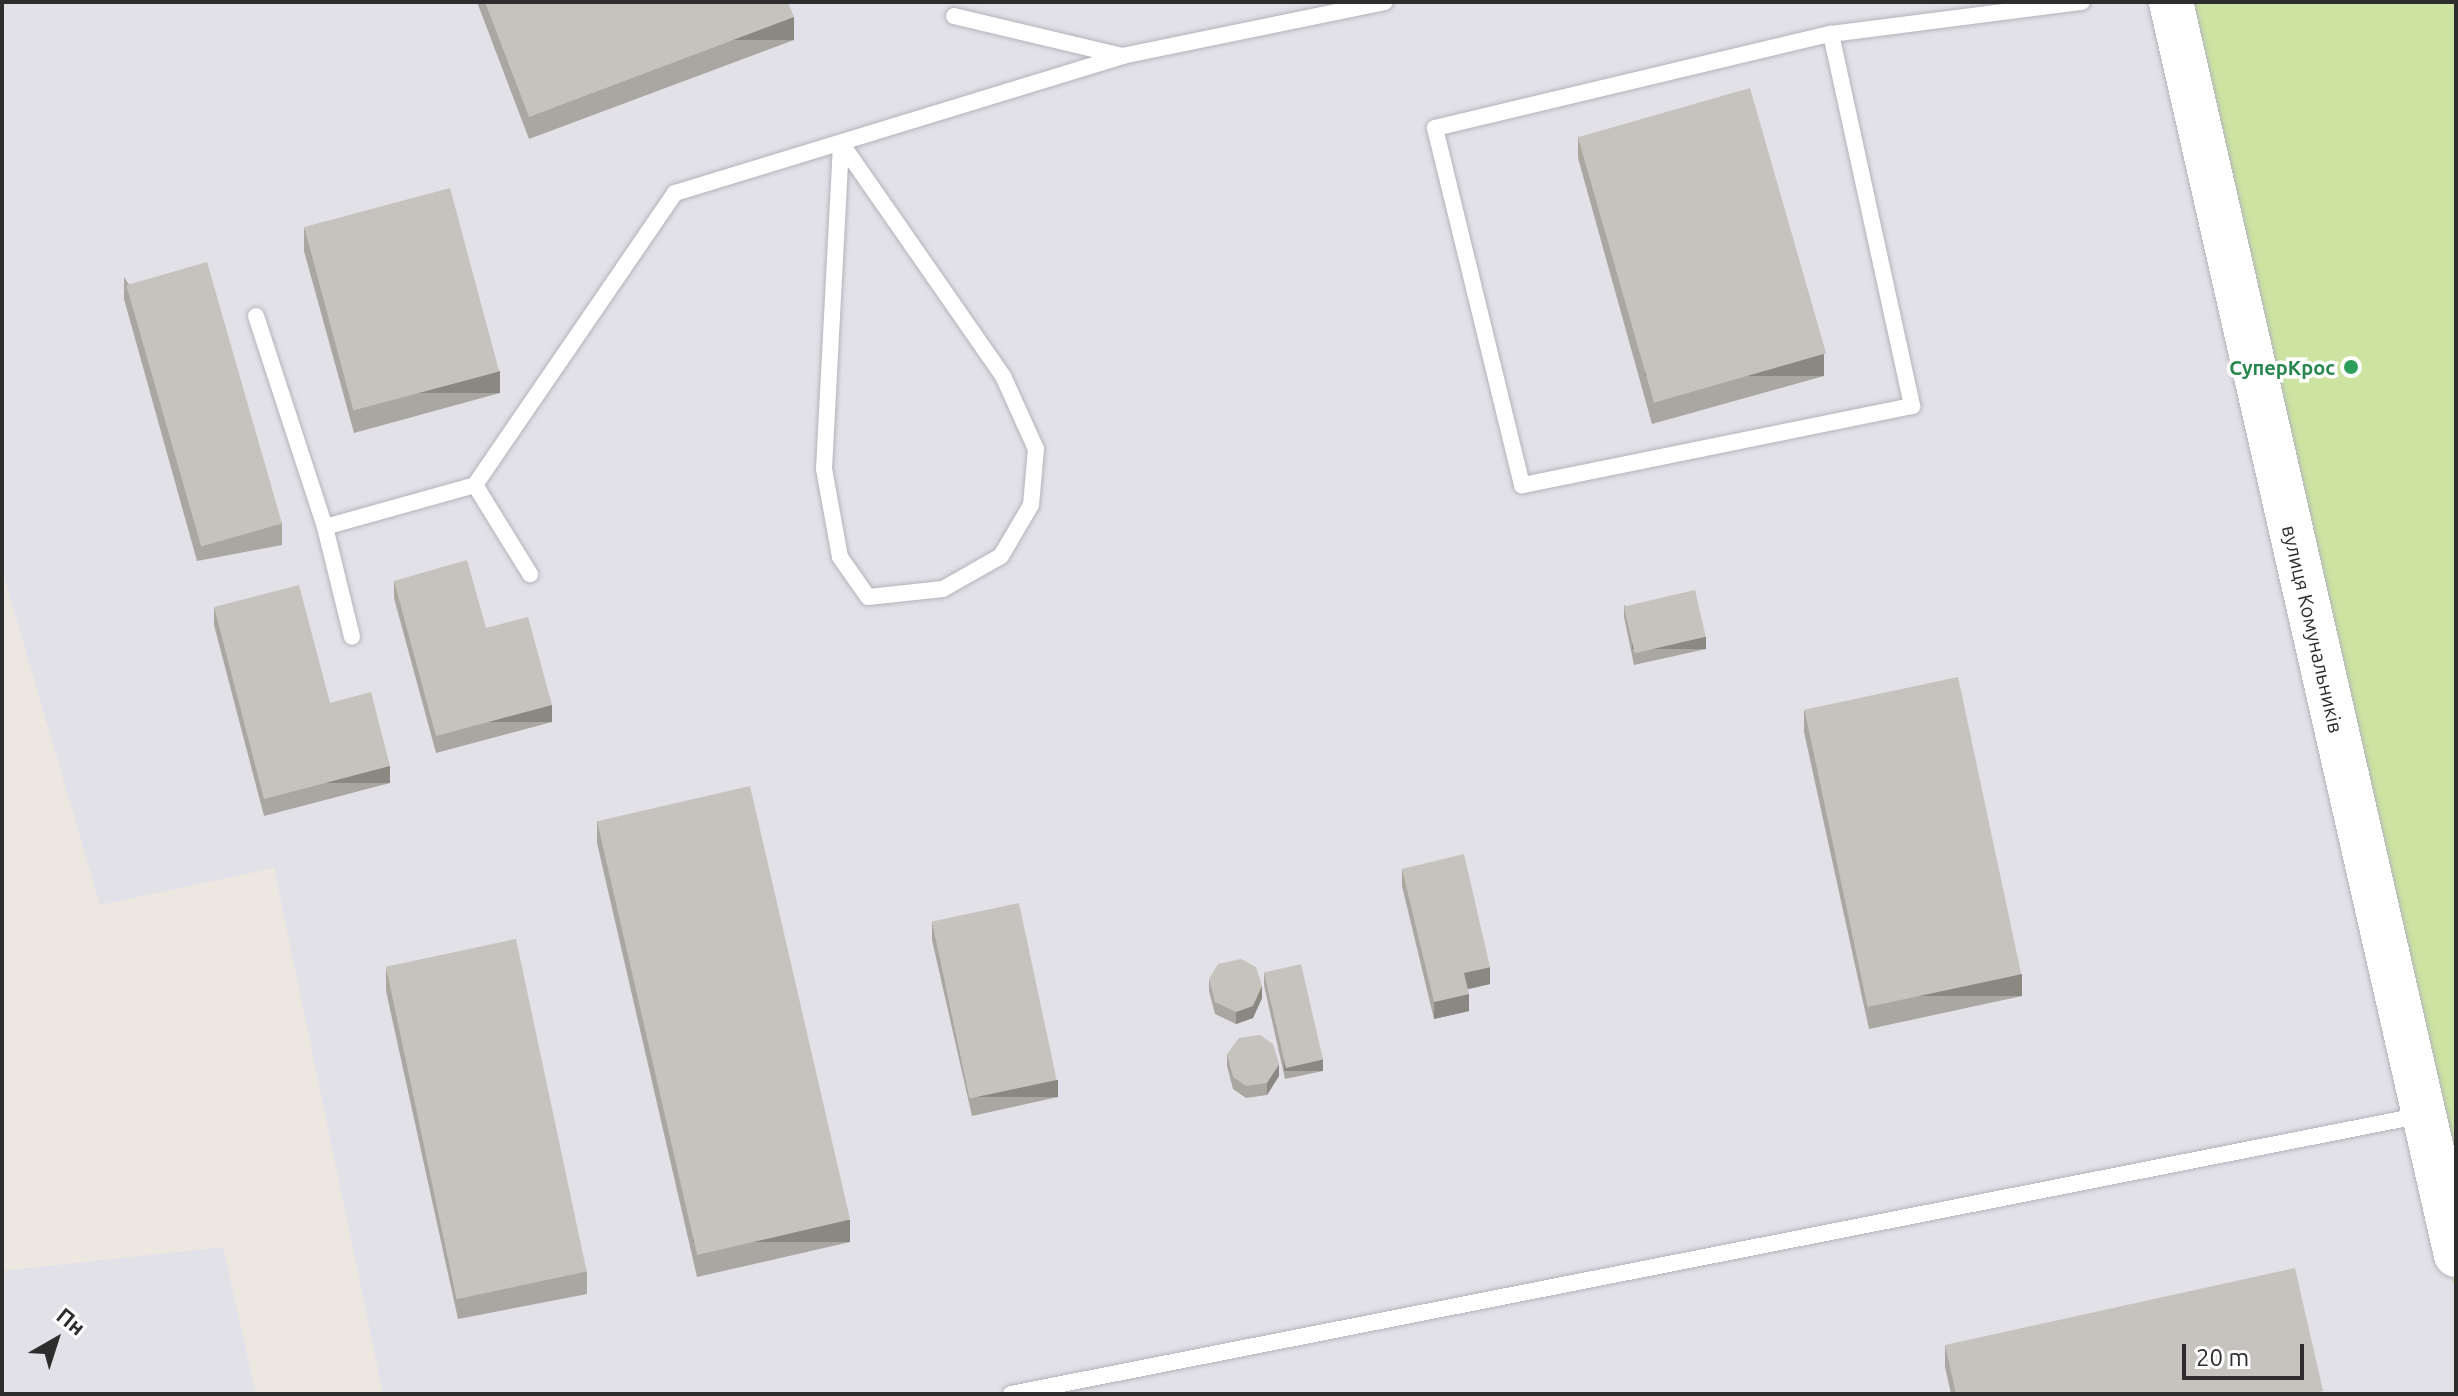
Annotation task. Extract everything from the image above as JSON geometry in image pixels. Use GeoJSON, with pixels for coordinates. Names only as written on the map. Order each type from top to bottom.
{"type":"FeatureCollection","features":[{"type":"Feature","properties":{"kind":"street","name":"вулиця Комунальників"},"geometry":{"type":"LineString","coordinates":[[2171,2],[2456,1255]]}},
{"type":"Feature","properties":{"kind":"lane"},"geometry":{"type":"LineString","coordinates":[[325,527],[475,485],[675,193],[1122,56],[1385,2]]}},
{"type":"Feature","properties":{"kind":"lane"},"geometry":{"type":"LineString","coordinates":[[1831,34],[1912,406],[1522,485],[1435,128],[1831,34],[2082,2]]}},
{"type":"Feature","properties":{"kind":"lane"},"geometry":{"type":"LineString","coordinates":[[954,16],[1122,56]]}},
{"type":"Feature","properties":{"kind":"lane"},"geometry":{"type":"LineString","coordinates":[[841,143],[1003,376],[1036,449],[1031,505],[1001,556],[943,589],[868,597],[840,557],[824,469],[841,143]]}},
{"type":"Feature","properties":{"kind":"lane"},"geometry":{"type":"LineString","coordinates":[[256,316],[325,527],[352,637]]}},
{"type":"Feature","properties":{"kind":"lane"},"geometry":{"type":"LineString","coordinates":[[475,485],[530,574]]}},
{"type":"Feature","properties":{"kind":"lane"},"geometry":{"type":"LineString","coordinates":[[1011,1394],[2424,1115]]}},
{"type":"Feature","properties":{"kind":"shaded area"},"geometry":{"type":"Polygon","coordinates":[[[2,2],[2162,2],[2456,1295],[2456,1394],[383,1394],[274,868],[100,905],[2,570],[2,2]]]}},
{"type":"Feature","properties":{"kind":"shaded area"},"geometry":{"type":"Polygon","coordinates":[[[223,1247],[256,1394],[2,1394],[2,1271],[223,1247]]]}},
{"type":"Feature","properties":{"kind":"green space","name":"СуперКрос"},"geometry":{"type":"Polygon","coordinates":[[[2162,2],[2456,2],[2456,1295],[2330,733],[2162,2]]]}},
{"type":"Feature","properties":{"kind":"building"},"geometry":{"type":"Polygon","coordinates":[[[485,2],[788,2],[794,17],[529,117],[485,2]]]}},
{"type":"Feature","properties":{"kind":"building"},"geometry":{"type":"Polygon","coordinates":[[[1750,88],[1826,353],[1654,403],[1578,137],[1750,88]]]}},
{"type":"Feature","properties":{"kind":"building"},"geometry":{"type":"Polygon","coordinates":[[[450,188],[499,372],[353,411],[304,227],[450,188]]]}},
{"type":"Feature","properties":{"kind":"building"},"geometry":{"type":"Polygon","coordinates":[[[207,262],[282,523],[201,547],[126,285],[207,262]]]}},
{"type":"Feature","properties":{"kind":"building"},"geometry":{"type":"Polygon","coordinates":[[[467,560],[486,628],[528,617],[552,705],[436,736],[394,581],[467,560]]]}},
{"type":"Feature","properties":{"kind":"building"},"geometry":{"type":"Polygon","coordinates":[[[299,585],[330,703],[371,692],[390,766],[264,799],[214,607],[299,585]]]}},
{"type":"Feature","properties":{"kind":"building"},"geometry":{"type":"Polygon","coordinates":[[[1695,590],[1706,637],[1635,653],[1624,606],[1695,590]]]}},
{"type":"Feature","properties":{"kind":"building"},"geometry":{"type":"Polygon","coordinates":[[[1958,677],[2021,974],[1868,1007],[1804,710],[1958,677]]]}},
{"type":"Feature","properties":{"kind":"building"},"geometry":{"type":"Polygon","coordinates":[[[750,786],[850,1220],[697,1255],[597,821],[750,786]]]}},
{"type":"Feature","properties":{"kind":"building"},"geometry":{"type":"Polygon","coordinates":[[[1464,854],[1490,967],[1464,973],[1469,994],[1434,1002],[1402,869],[1464,854]]]}},
{"type":"Feature","properties":{"kind":"building"},"geometry":{"type":"Polygon","coordinates":[[[1019,903],[1057,1080],[970,1099],[932,922],[1019,903]]]}},
{"type":"Feature","properties":{"kind":"building"},"geometry":{"type":"Polygon","coordinates":[[[516,939],[587,1272],[457,1299],[386,967],[516,939]]]}},
{"type":"Feature","properties":{"kind":"building"},"geometry":{"type":"Polygon","coordinates":[[[1241,959],[1256,967],[1262,986],[1253,1006],[1236,1012],[1215,1002],[1209,979],[1218,964],[1241,959]]]}},
{"type":"Feature","properties":{"kind":"building"},"geometry":{"type":"Polygon","coordinates":[[[1301,964],[1323,1059],[1286,1068],[1264,973],[1301,964]]]}},
{"type":"Feature","properties":{"kind":"building"},"geometry":{"type":"Polygon","coordinates":[[[1260,1035],[1273,1044],[1279,1064],[1267,1083],[1246,1086],[1233,1077],[1227,1054],[1239,1038],[1260,1035]]]}},
{"type":"Feature","properties":{"kind":"building"},"geometry":{"type":"Polygon","coordinates":[[[2295,1268],[2323,1391],[2311,1394],[1956,1394],[1945,1345],[2295,1268]]]}},
{"type":"Feature","properties":{"kind":"place","name":"СуперКрос"},"geometry":{"type":"Point","coordinates":[2351,367]}}]}
